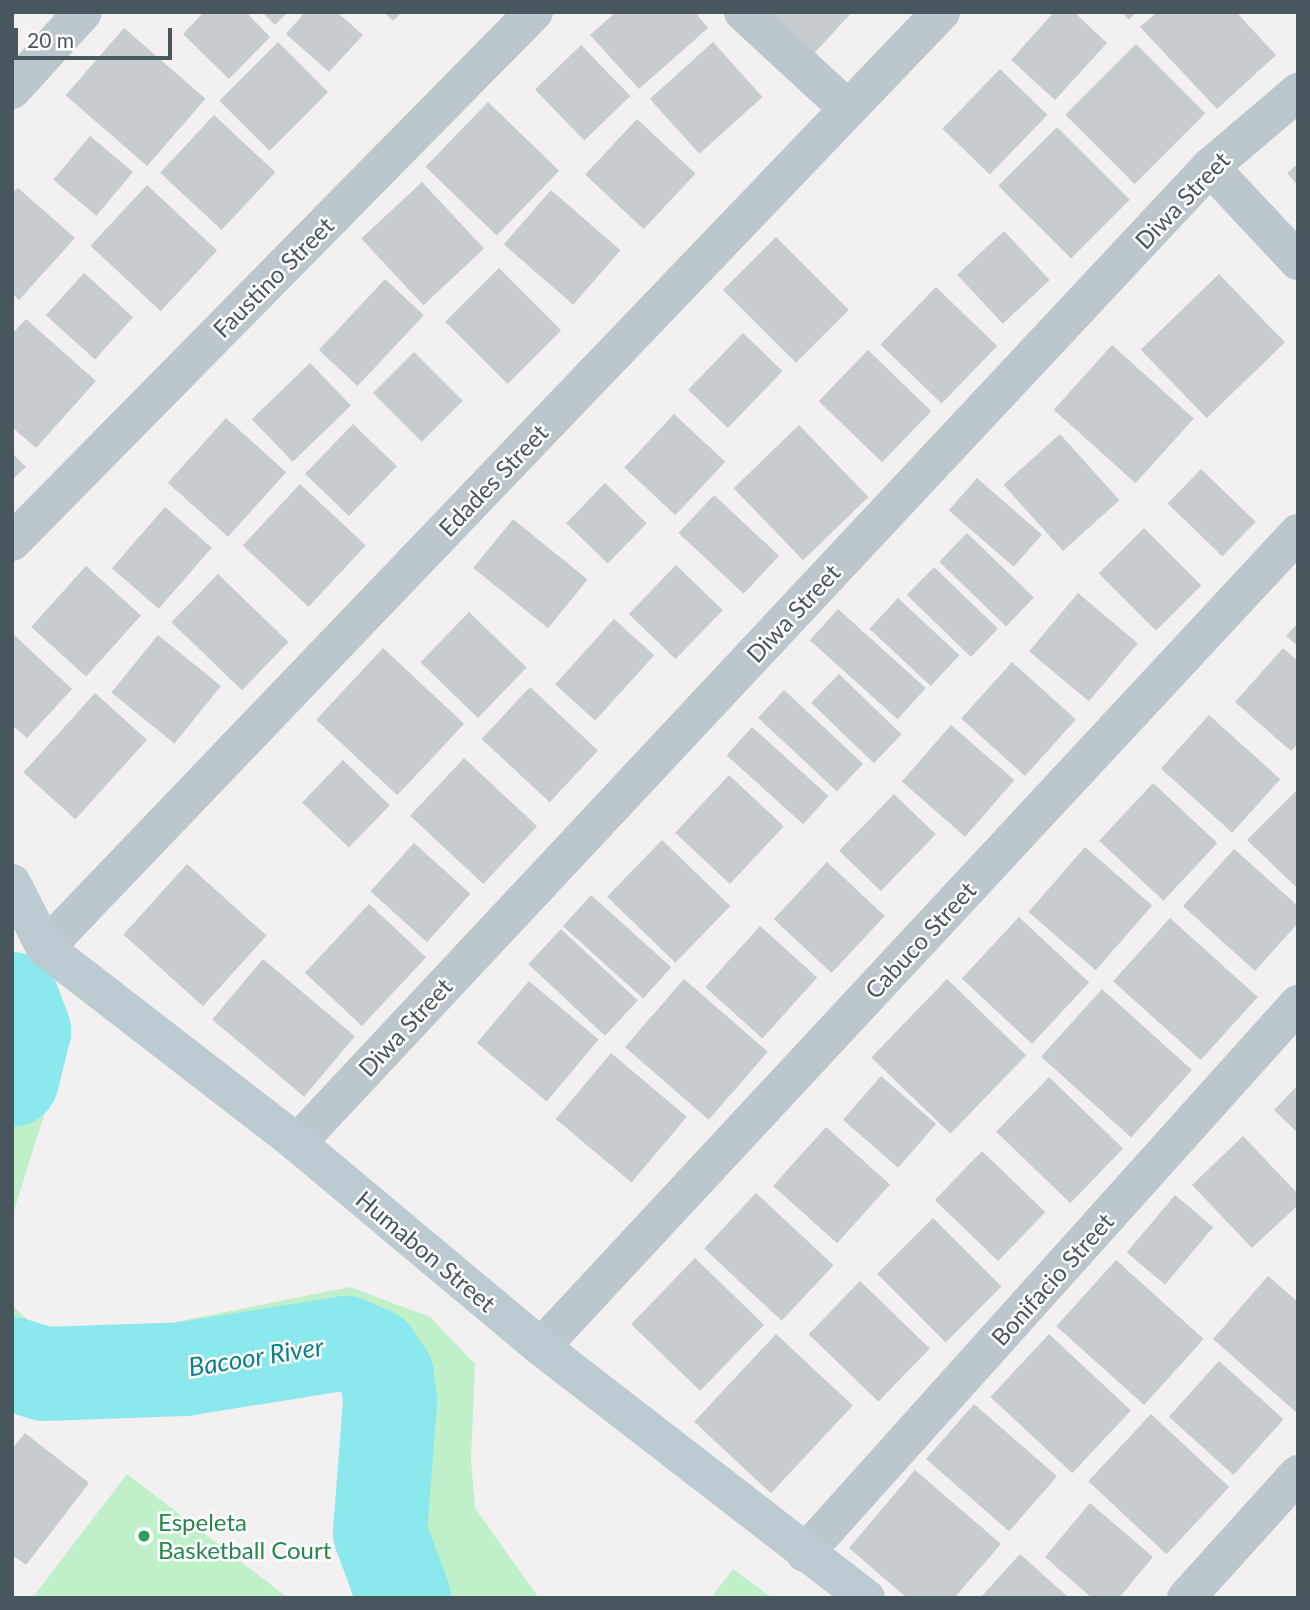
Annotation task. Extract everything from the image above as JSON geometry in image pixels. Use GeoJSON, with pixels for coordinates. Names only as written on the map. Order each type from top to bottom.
{"type":"FeatureCollection","features":[{"type":"Feature","properties":{"kind":"street"},"geometry":{"type":"LineString","coordinates":[[12,90],[83,12]]}},
{"type":"Feature","properties":{"kind":"street","name":"Faustino Street"},"geometry":{"type":"LineString","coordinates":[[12,542],[534,12]]}},
{"type":"Feature","properties":{"kind":"street"},"geometry":{"type":"LineString","coordinates":[[743,12],[848,109]]}},
{"type":"Feature","properties":{"kind":"street","name":"Edades Street"},"geometry":{"type":"LineString","coordinates":[[45,948],[941,12]]}},
{"type":"Feature","properties":{"kind":"street","name":"Diwa Street"},"geometry":{"type":"LineString","coordinates":[[297,1143],[1210,167],[1298,92]]}},
{"type":"Feature","properties":{"kind":"street"},"geometry":{"type":"LineString","coordinates":[[1210,167],[1298,261]]}},
{"type":"Feature","properties":{"kind":"street","name":"Cabuco Street"},"geometry":{"type":"LineString","coordinates":[[541,1347],[1298,533]]}},
{"type":"Feature","properties":{"kind":"street","name":"Humabon Street"},"geometry":{"type":"LineString","coordinates":[[12,883],[45,948],[297,1143],[541,1347],[866,1598]]}},
{"type":"Feature","properties":{"kind":"street","name":"Bonifacio Street"},"geometry":{"type":"LineString","coordinates":[[805,1553],[1298,1004]]}},
{"type":"Feature","properties":{"kind":"street"},"geometry":{"type":"LineString","coordinates":[[1186,1598],[1298,1474]]}},
{"type":"Feature","properties":{"kind":"green space"},"geometry":{"type":"Polygon","coordinates":[[[12,963],[52,993],[55,1080],[12,1217],[12,963]]]}},
{"type":"Feature","properties":{"kind":"green space"},"geometry":{"type":"Polygon","coordinates":[[[350,1287],[430,1317],[475,1364],[471,1459],[475,1508],[539,1598],[354,1598],[351,1578],[372,1442],[372,1401],[331,1370],[247,1382],[12,1401],[12,1306],[35,1326],[136,1330],[350,1287]]]}},
{"type":"Feature","properties":{"kind":"green space","name":"Espeleta Basketball Court"},"geometry":{"type":"Polygon","coordinates":[[[127,1474],[288,1598],[33,1597],[127,1474]]]}},
{"type":"Feature","properties":{"kind":"green space"},"geometry":{"type":"Polygon","coordinates":[[[733,1569],[772,1598],[711,1598],[733,1569]]]}},
{"type":"Feature","properties":{"kind":"building"},"geometry":{"type":"Polygon","coordinates":[[[204,12],[246,12],[270,37],[229,79],[183,34],[204,12]]]}},
{"type":"Feature","properties":{"kind":"building"},"geometry":{"type":"Polygon","coordinates":[[[262,12],[288,12],[275,25],[262,12]]]}},
{"type":"Feature","properties":{"kind":"building"},"geometry":{"type":"Polygon","coordinates":[[[305,12],[337,12],[363,35],[329,72],[286,34],[305,12]]]}},
{"type":"Feature","properties":{"kind":"building"},"geometry":{"type":"Polygon","coordinates":[[[384,12],[402,12],[393,21],[384,12]]]}},
{"type":"Feature","properties":{"kind":"building"},"geometry":{"type":"Polygon","coordinates":[[[616,12],[695,12],[708,28],[639,89],[590,35],[616,12]]]}},
{"type":"Feature","properties":{"kind":"building"},"geometry":{"type":"Polygon","coordinates":[[[763,12],[852,12],[811,57],[763,12]]]}},
{"type":"Feature","properties":{"kind":"building"},"geometry":{"type":"Polygon","coordinates":[[[1054,12],[1074,12],[1107,43],[1055,100],[1011,60],[1054,12]]]}},
{"type":"Feature","properties":{"kind":"building"},"geometry":{"type":"Polygon","coordinates":[[[1122,12],[1136,12],[1129,20],[1122,12]]]}},
{"type":"Feature","properties":{"kind":"building"},"geometry":{"type":"Polygon","coordinates":[[[1157,12],[1236,12],[1276,55],[1217,109],[1140,27],[1157,12]]]}},
{"type":"Feature","properties":{"kind":"building"},"geometry":{"type":"Polygon","coordinates":[[[124,28],[206,99],[147,166],[66,95],[124,28]]]}},
{"type":"Feature","properties":{"kind":"building"},"geometry":{"type":"Polygon","coordinates":[[[278,42],[328,92],[270,151],[219,101],[278,42]]]}},
{"type":"Feature","properties":{"kind":"building"},"geometry":{"type":"Polygon","coordinates":[[[713,42],[763,97],[699,154],[650,99],[713,42]]]}},
{"type":"Feature","properties":{"kind":"building"},"geometry":{"type":"Polygon","coordinates":[[[1136,44],[1205,113],[1135,184],[1065,115],[1136,44]]]}},
{"type":"Feature","properties":{"kind":"building"},"geometry":{"type":"Polygon","coordinates":[[[581,45],[630,96],[584,141],[535,89],[581,45]]]}},
{"type":"Feature","properties":{"kind":"building"},"geometry":{"type":"Polygon","coordinates":[[[1000,69],[1047,115],[990,175],[942,129],[1000,69]]]}},
{"type":"Feature","properties":{"kind":"building"},"geometry":{"type":"Polygon","coordinates":[[[488,102],[559,171],[497,236],[425,167],[488,102]]]}},
{"type":"Feature","properties":{"kind":"building"},"geometry":{"type":"Polygon","coordinates":[[[214,115],[275,172],[222,230],[160,173],[214,115]]]}},
{"type":"Feature","properties":{"kind":"building"},"geometry":{"type":"Polygon","coordinates":[[[637,119],[696,174],[644,229],[585,175],[637,119]]]}},
{"type":"Feature","properties":{"kind":"building"},"geometry":{"type":"Polygon","coordinates":[[[1057,127],[1130,200],[1071,259],[998,186],[1057,127]]]}},
{"type":"Feature","properties":{"kind":"building"},"geometry":{"type":"Polygon","coordinates":[[[90,136],[133,172],[96,216],[53,180],[90,136]]]}},
{"type":"Feature","properties":{"kind":"building"},"geometry":{"type":"Polygon","coordinates":[[[1298,164],[1298,186],[1287,173],[1298,164]]]}},
{"type":"Feature","properties":{"kind":"building"},"geometry":{"type":"Polygon","coordinates":[[[422,182],[484,249],[423,305],[361,239],[422,182]]]}},
{"type":"Feature","properties":{"kind":"building"},"geometry":{"type":"Polygon","coordinates":[[[147,185],[217,250],[161,311],[90,246],[147,185]]]}},
{"type":"Feature","properties":{"kind":"building"},"geometry":{"type":"Polygon","coordinates":[[[18,188],[75,238],[19,300],[12,293],[12,194],[18,188]]]}},
{"type":"Feature","properties":{"kind":"building"},"geometry":{"type":"Polygon","coordinates":[[[551,190],[620,250],[573,305],[504,244],[551,190]]]}},
{"type":"Feature","properties":{"kind":"building"},"geometry":{"type":"Polygon","coordinates":[[[1004,231],[1050,280],[1003,324],[957,275],[1004,231]]]}},
{"type":"Feature","properties":{"kind":"building"},"geometry":{"type":"Polygon","coordinates":[[[776,237],[849,310],[796,363],[723,290],[776,237]]]}},
{"type":"Feature","properties":{"kind":"building"},"geometry":{"type":"Polygon","coordinates":[[[499,268],[561,330],[507,384],[445,322],[499,268]]]}},
{"type":"Feature","properties":{"kind":"building"},"geometry":{"type":"Polygon","coordinates":[[[84,273],[133,317],[95,360],[46,315],[84,273]]]}},
{"type":"Feature","properties":{"kind":"building"},"geometry":{"type":"Polygon","coordinates":[[[1219,274],[1285,342],[1207,418],[1141,350],[1219,274]]]}},
{"type":"Feature","properties":{"kind":"building"},"geometry":{"type":"Polygon","coordinates":[[[385,279],[424,315],[358,386],[319,350],[385,279]]]}},
{"type":"Feature","properties":{"kind":"building"},"geometry":{"type":"Polygon","coordinates":[[[936,287],[997,346],[942,404],[880,345],[936,287]]]}},
{"type":"Feature","properties":{"kind":"building"},"geometry":{"type":"Polygon","coordinates":[[[26,319],[96,381],[36,448],[12,427],[12,334],[26,319]]]}},
{"type":"Feature","properties":{"kind":"building"},"geometry":{"type":"Polygon","coordinates":[[[743,333],[783,371],[728,428],[688,390],[743,333]]]}},
{"type":"Feature","properties":{"kind":"building"},"geometry":{"type":"Polygon","coordinates":[[[1112,345],[1194,419],[1136,483],[1054,410],[1112,345]]]}},
{"type":"Feature","properties":{"kind":"building"},"geometry":{"type":"Polygon","coordinates":[[[868,350],[931,411],[882,462],[819,401],[868,350]]]}},
{"type":"Feature","properties":{"kind":"building"},"geometry":{"type":"Polygon","coordinates":[[[414,352],[463,401],[422,442],[373,393],[414,352]]]}},
{"type":"Feature","properties":{"kind":"building"},"geometry":{"type":"Polygon","coordinates":[[[310,363],[351,405],[293,462],[252,419],[310,363]]]}},
{"type":"Feature","properties":{"kind":"building"},"geometry":{"type":"Polygon","coordinates":[[[674,414],[725,462],[675,515],[624,467],[674,414]]]}},
{"type":"Feature","properties":{"kind":"building"},"geometry":{"type":"Polygon","coordinates":[[[226,418],[286,472],[228,537],[168,483],[226,418]]]}},
{"type":"Feature","properties":{"kind":"building"},"geometry":{"type":"Polygon","coordinates":[[[353,424],[397,466],[349,516],[305,474],[353,424]]]}},
{"type":"Feature","properties":{"kind":"building"},"geometry":{"type":"Polygon","coordinates":[[[799,425],[868,497],[803,560],[734,488],[799,425]]]}},
{"type":"Feature","properties":{"kind":"building"},"geometry":{"type":"Polygon","coordinates":[[[1060,434],[1120,500],[1063,551],[1004,485],[1060,434]]]}},
{"type":"Feature","properties":{"kind":"building"},"geometry":{"type":"Polygon","coordinates":[[[12,453],[26,467],[12,480],[12,453]]]}},
{"type":"Feature","properties":{"kind":"building"},"geometry":{"type":"Polygon","coordinates":[[[1201,469],[1256,522],[1222,556],[1168,504],[1201,469]]]}},
{"type":"Feature","properties":{"kind":"building"},"geometry":{"type":"Polygon","coordinates":[[[977,478],[1042,534],[1014,567],[949,510],[977,478]]]}},
{"type":"Feature","properties":{"kind":"building"},"geometry":{"type":"Polygon","coordinates":[[[605,483],[647,523],[608,564],[566,523],[605,483]]]}},
{"type":"Feature","properties":{"kind":"building"},"geometry":{"type":"Polygon","coordinates":[[[300,484],[366,545],[309,607],[243,545],[300,484]]]}},
{"type":"Feature","properties":{"kind":"building"},"geometry":{"type":"Polygon","coordinates":[[[714,495],[779,556],[744,594],[679,533],[714,495]]]}},
{"type":"Feature","properties":{"kind":"building"},"geometry":{"type":"Polygon","coordinates":[[[165,507],[212,548],[159,609],[112,568],[165,507]]]}},
{"type":"Feature","properties":{"kind":"building"},"geometry":{"type":"Polygon","coordinates":[[[513,519],[588,579],[548,628],[473,568],[513,519]]]}},
{"type":"Feature","properties":{"kind":"building"},"geometry":{"type":"Polygon","coordinates":[[[1144,528],[1201,585],[1156,631],[1099,573],[1144,528]]]}},
{"type":"Feature","properties":{"kind":"building"},"geometry":{"type":"Polygon","coordinates":[[[967,533],[1034,598],[1006,626],[939,562],[967,533]]]}},
{"type":"Feature","properties":{"kind":"building"},"geometry":{"type":"Polygon","coordinates":[[[676,565],[723,610],[676,659],[629,614],[676,565]]]}},
{"type":"Feature","properties":{"kind":"building"},"geometry":{"type":"Polygon","coordinates":[[[86,566],[141,616],[86,676],[31,627],[86,566]]]}},
{"type":"Feature","properties":{"kind":"building"},"geometry":{"type":"Polygon","coordinates":[[[934,567],[998,629],[971,657],[907,595],[934,567]]]}},
{"type":"Feature","properties":{"kind":"building"},"geometry":{"type":"Polygon","coordinates":[[[218,574],[288,642],[242,690],[171,622],[218,574]]]}},
{"type":"Feature","properties":{"kind":"building"},"geometry":{"type":"Polygon","coordinates":[[[1078,593],[1138,643],[1089,701],[1029,651],[1078,593]]]}},
{"type":"Feature","properties":{"kind":"building"},"geometry":{"type":"Polygon","coordinates":[[[898,598],[959,655],[931,686],[869,629],[898,598]]]}},
{"type":"Feature","properties":{"kind":"building"},"geometry":{"type":"Polygon","coordinates":[[[838,609],[926,688],[898,719],[810,640],[838,609]]]}},
{"type":"Feature","properties":{"kind":"building"},"geometry":{"type":"Polygon","coordinates":[[[469,612],[527,668],[478,718],[420,662],[469,612]]]}},
{"type":"Feature","properties":{"kind":"building"},"geometry":{"type":"Polygon","coordinates":[[[614,619],[654,655],[595,721],[555,684],[614,619]]]}},
{"type":"Feature","properties":{"kind":"building"},"geometry":{"type":"Polygon","coordinates":[[[1298,623],[1298,646],[1286,636],[1298,623]]]}},
{"type":"Feature","properties":{"kind":"building"},"geometry":{"type":"Polygon","coordinates":[[[12,633],[72,689],[27,738],[12,725],[12,633]]]}},
{"type":"Feature","properties":{"kind":"building"},"geometry":{"type":"Polygon","coordinates":[[[158,635],[221,686],[174,743],[111,693],[158,635]]]}},
{"type":"Feature","properties":{"kind":"building"},"geometry":{"type":"Polygon","coordinates":[[[383,648],[464,724],[397,795],[316,720],[383,648]]]}},
{"type":"Feature","properties":{"kind":"building"},"geometry":{"type":"Polygon","coordinates":[[[1283,648],[1298,661],[1298,744],[1291,751],[1235,702],[1283,648]]]}},
{"type":"Feature","properties":{"kind":"building"},"geometry":{"type":"Polygon","coordinates":[[[1012,662],[1076,720],[1025,776],[961,718],[1012,662]]]}},
{"type":"Feature","properties":{"kind":"building"},"geometry":{"type":"Polygon","coordinates":[[[839,674],[902,734],[874,763],[811,703],[839,674]]]}},
{"type":"Feature","properties":{"kind":"building"},"geometry":{"type":"Polygon","coordinates":[[[530,687],[598,750],[550,802],[482,739],[530,687]]]}},
{"type":"Feature","properties":{"kind":"building"},"geometry":{"type":"Polygon","coordinates":[[[784,690],[863,764],[837,791],[758,718],[784,690]]]}},
{"type":"Feature","properties":{"kind":"building"},"geometry":{"type":"Polygon","coordinates":[[[95,693],[147,740],[75,819],[23,773],[95,693]]]}},
{"type":"Feature","properties":{"kind":"building"},"geometry":{"type":"Polygon","coordinates":[[[1209,715],[1280,779],[1232,833],[1161,769],[1209,715]]]}},
{"type":"Feature","properties":{"kind":"building"},"geometry":{"type":"Polygon","coordinates":[[[951,725],[1014,780],[965,837],[902,782],[951,725]]]}},
{"type":"Feature","properties":{"kind":"building"},"geometry":{"type":"Polygon","coordinates":[[[752,727],[829,796],[803,824],[727,755],[752,727]]]}},
{"type":"Feature","properties":{"kind":"building"},"geometry":{"type":"Polygon","coordinates":[[[464,758],[537,826],[483,884],[410,816],[464,758]]]}},
{"type":"Feature","properties":{"kind":"building"},"geometry":{"type":"Polygon","coordinates":[[[343,760],[390,805],[349,848],[302,802],[343,760]]]}},
{"type":"Feature","properties":{"kind":"building"},"geometry":{"type":"Polygon","coordinates":[[[729,775],[784,826],[730,884],[675,833],[729,775]]]}},
{"type":"Feature","properties":{"kind":"building"},"geometry":{"type":"Polygon","coordinates":[[[1153,783],[1217,843],[1163,901],[1099,841],[1153,783]]]}},
{"type":"Feature","properties":{"kind":"building"},"geometry":{"type":"Polygon","coordinates":[[[1298,789],[1298,889],[1247,840],[1298,789]]]}},
{"type":"Feature","properties":{"kind":"building"},"geometry":{"type":"Polygon","coordinates":[[[894,794],[936,834],[881,891],[839,851],[894,794]]]}},
{"type":"Feature","properties":{"kind":"building"},"geometry":{"type":"Polygon","coordinates":[[[662,840],[730,906],[675,963],[607,897],[662,840]]]}},
{"type":"Feature","properties":{"kind":"building"},"geometry":{"type":"Polygon","coordinates":[[[414,843],[470,894],[427,942],[371,891],[414,843]]]}},
{"type":"Feature","properties":{"kind":"building"},"geometry":{"type":"Polygon","coordinates":[[[1085,847],[1152,905],[1096,970],[1029,912],[1085,847]]]}},
{"type":"Feature","properties":{"kind":"building"},"geometry":{"type":"Polygon","coordinates":[[[1234,849],[1298,906],[1298,923],[1255,971],[1183,906],[1234,849]]]}},
{"type":"Feature","properties":{"kind":"building"},"geometry":{"type":"Polygon","coordinates":[[[827,862],[885,916],[832,973],[774,919],[827,862]]]}},
{"type":"Feature","properties":{"kind":"building"},"geometry":{"type":"Polygon","coordinates":[[[187,864],[267,936],[203,1006],[123,935],[187,864]]]}},
{"type":"Feature","properties":{"kind":"building"},"geometry":{"type":"Polygon","coordinates":[[[591,895],[671,967],[643,998],[563,926],[591,895]]]}},
{"type":"Feature","properties":{"kind":"building"},"geometry":{"type":"Polygon","coordinates":[[[369,904],[426,957],[362,1026],[305,973],[369,904]]]}},
{"type":"Feature","properties":{"kind":"building"},"geometry":{"type":"Polygon","coordinates":[[[1019,917],[1089,982],[1032,1044],[962,978],[1019,917]]]}},
{"type":"Feature","properties":{"kind":"building"},"geometry":{"type":"Polygon","coordinates":[[[1170,918],[1258,997],[1201,1060],[1113,981],[1170,918]]]}},
{"type":"Feature","properties":{"kind":"building"},"geometry":{"type":"Polygon","coordinates":[[[760,926],[817,978],[762,1038],[705,987],[760,926]]]}},
{"type":"Feature","properties":{"kind":"building"},"geometry":{"type":"Polygon","coordinates":[[[561,929],[638,1001],[605,1036],[528,964],[561,929]]]}},
{"type":"Feature","properties":{"kind":"building"},"geometry":{"type":"Polygon","coordinates":[[[263,959],[355,1036],[304,1097],[212,1020],[263,959]]]}},
{"type":"Feature","properties":{"kind":"building"},"geometry":{"type":"Polygon","coordinates":[[[684,979],[768,1052],[709,1120],[625,1047],[684,979]]]}},
{"type":"Feature","properties":{"kind":"building"},"geometry":{"type":"Polygon","coordinates":[[[947,979],[1026,1055],[950,1134],[871,1057],[947,979]]]}},
{"type":"Feature","properties":{"kind":"building"},"geometry":{"type":"Polygon","coordinates":[[[529,981],[599,1039],[547,1102],[477,1043],[529,981]]]}},
{"type":"Feature","properties":{"kind":"building"},"geometry":{"type":"Polygon","coordinates":[[[1102,989],[1192,1070],[1131,1138],[1041,1057],[1102,989]]]}},
{"type":"Feature","properties":{"kind":"building"},"geometry":{"type":"Polygon","coordinates":[[[611,1053],[687,1117],[632,1183],[556,1119],[611,1053]]]}},
{"type":"Feature","properties":{"kind":"building"},"geometry":{"type":"Polygon","coordinates":[[[881,1076],[936,1124],[898,1168],[843,1120],[881,1076]]]}},
{"type":"Feature","properties":{"kind":"building"},"geometry":{"type":"Polygon","coordinates":[[[1049,1077],[1123,1149],[1070,1203],[996,1132],[1049,1077]]]}},
{"type":"Feature","properties":{"kind":"building"},"geometry":{"type":"Polygon","coordinates":[[[1298,1085],[1298,1133],[1274,1110],[1298,1085]]]}},
{"type":"Feature","properties":{"kind":"building"},"geometry":{"type":"Polygon","coordinates":[[[826,1127],[890,1185],[837,1243],[773,1186],[826,1127]]]}},
{"type":"Feature","properties":{"kind":"building"},"geometry":{"type":"Polygon","coordinates":[[[1243,1136],[1298,1194],[1298,1205],[1252,1248],[1192,1185],[1243,1136]]]}},
{"type":"Feature","properties":{"kind":"building"},"geometry":{"type":"Polygon","coordinates":[[[982,1151],[1045,1212],[998,1261],[935,1200],[982,1151]]]}},
{"type":"Feature","properties":{"kind":"building"},"geometry":{"type":"Polygon","coordinates":[[[756,1193],[834,1265],[782,1321],[704,1249],[756,1193]]]}},
{"type":"Feature","properties":{"kind":"building"},"geometry":{"type":"Polygon","coordinates":[[[1175,1195],[1213,1227],[1165,1285],[1127,1252],[1175,1195]]]}},
{"type":"Feature","properties":{"kind":"building"},"geometry":{"type":"Polygon","coordinates":[[[933,1218],[1002,1287],[946,1342],[877,1274],[933,1218]]]}},
{"type":"Feature","properties":{"kind":"building"},"geometry":{"type":"Polygon","coordinates":[[[695,1258],[764,1325],[700,1391],[631,1324],[695,1258]]]}},
{"type":"Feature","properties":{"kind":"building"},"geometry":{"type":"Polygon","coordinates":[[[1116,1260],[1204,1339],[1144,1405],[1056,1326],[1116,1260]]]}},
{"type":"Feature","properties":{"kind":"building"},"geometry":{"type":"Polygon","coordinates":[[[1268,1276],[1298,1302],[1298,1414],[1213,1339],[1268,1276]]]}},
{"type":"Feature","properties":{"kind":"building"},"geometry":{"type":"Polygon","coordinates":[[[860,1281],[930,1348],[878,1402],[809,1334],[860,1281]]]}},
{"type":"Feature","properties":{"kind":"building"},"geometry":{"type":"Polygon","coordinates":[[[776,1334],[853,1406],[771,1493],[694,1422],[776,1334]]]}},
{"type":"Feature","properties":{"kind":"building"},"geometry":{"type":"Polygon","coordinates":[[[1049,1334],[1131,1410],[1072,1473],[990,1397],[1049,1334]]]}},
{"type":"Feature","properties":{"kind":"building"},"geometry":{"type":"Polygon","coordinates":[[[1219,1361],[1284,1419],[1233,1475],[1169,1417],[1219,1361]]]}},
{"type":"Feature","properties":{"kind":"building"},"geometry":{"type":"Polygon","coordinates":[[[974,1404],[1057,1476],[1009,1531],[926,1459],[974,1404]]]}},
{"type":"Feature","properties":{"kind":"building"},"geometry":{"type":"Polygon","coordinates":[[[1151,1414],[1229,1487],[1167,1554],[1088,1481],[1151,1414]]]}},
{"type":"Feature","properties":{"kind":"building"},"geometry":{"type":"Polygon","coordinates":[[[25,1433],[89,1483],[26,1565],[12,1555],[12,1449],[25,1433]]]}},
{"type":"Feature","properties":{"kind":"building"},"geometry":{"type":"Polygon","coordinates":[[[915,1470],[1001,1544],[954,1598],[907,1598],[849,1548],[915,1470]]]}},
{"type":"Feature","properties":{"kind":"building"},"geometry":{"type":"Polygon","coordinates":[[[1090,1503],[1153,1557],[1119,1598],[1092,1598],[1045,1557],[1090,1503]]]}},
{"type":"Feature","properties":{"kind":"building"},"geometry":{"type":"Polygon","coordinates":[[[1020,1554],[1069,1598],[980,1598],[1020,1554]]]}},
{"type":"Feature","properties":{"kind":"waterway","name":"Bacoor River"},"geometry":{"type":"LineString","coordinates":[[12,999],[24,1031],[12,1080]]}},
{"type":"Feature","properties":{"kind":"waterway","name":"Bacoor River"},"geometry":{"type":"LineString","coordinates":[[12,1364],[44,1374],[184,1369],[346,1343],[373,1355],[387,1376],[390,1402],[380,1533],[404,1598]]}},
{"type":"Feature","properties":{"kind":"place","name":"Espeleta Basketball Court"},"geometry":{"type":"Point","coordinates":[144,1536]}}]}
